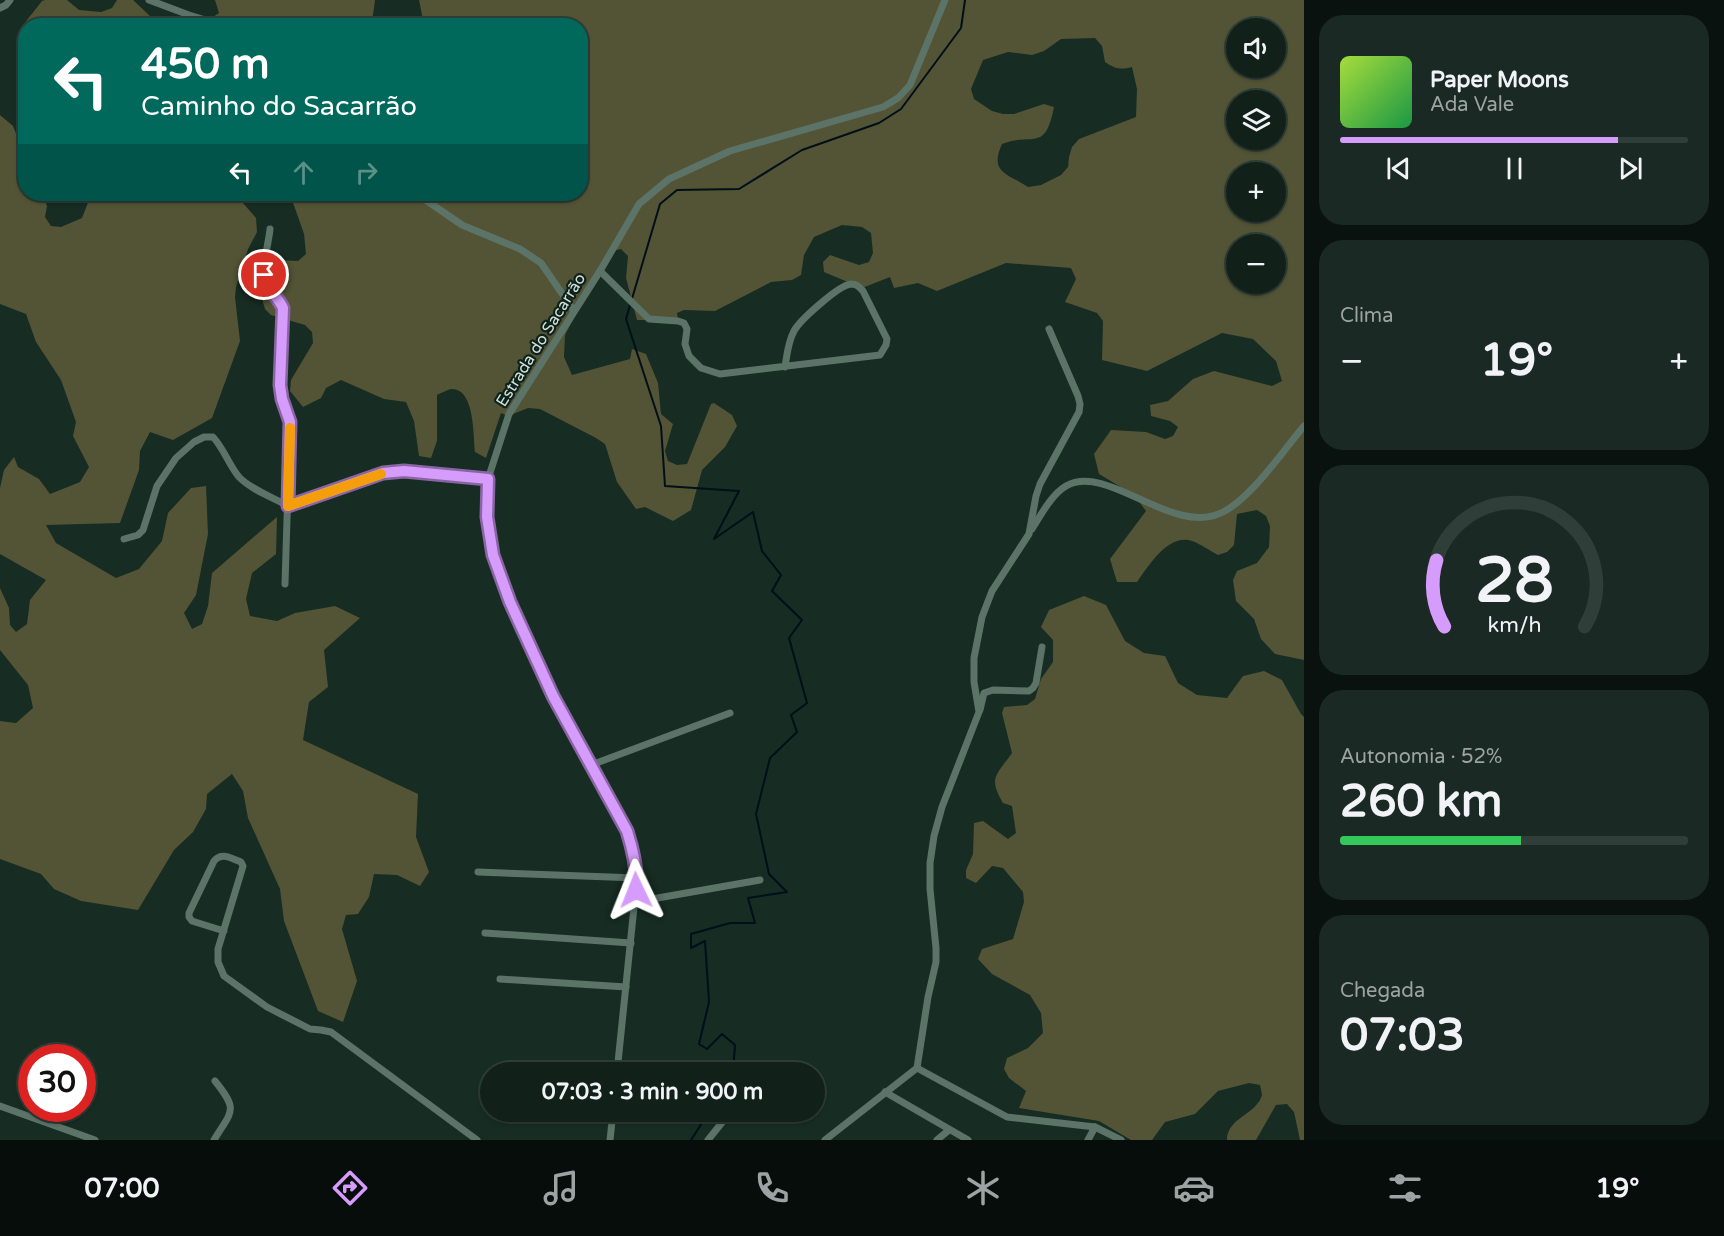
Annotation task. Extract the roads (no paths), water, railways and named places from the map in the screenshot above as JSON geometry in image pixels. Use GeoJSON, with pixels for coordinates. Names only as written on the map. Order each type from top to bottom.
{"type":"FeatureCollection","features":[{"type":"Feature","properties":{"kind":"street"},"geometry":{"type":"LineString","coordinates":[[0,8],[10,0]]}},
{"type":"Feature","properties":{"kind":"street"},"geometry":{"type":"LineString","coordinates":[[149,0],[199,18]]}},
{"type":"Feature","properties":{"kind":"street","name":"Estrada do Sacarrão"},"geometry":{"type":"LineString","coordinates":[[618,1062],[637,878],[634,852],[627,831],[553,696],[510,602],[493,555],[487,517],[488,479],[509,414],[600,271],[639,204],[669,179],[730,151],[883,107],[898,98],[910,85],[945,0]]}},
{"type":"Feature","properties":{"kind":"street"},"geometry":{"type":"LineString","coordinates":[[427,201],[462,225],[520,249],[541,263],[574,311]]}},
{"type":"Feature","properties":{"kind":"street"},"geometry":{"type":"LineString","coordinates":[[270,229],[264,275],[266,285],[283,308],[280,385],[290,422],[285,584]]}},
{"type":"Feature","properties":{"kind":"street"},"geometry":{"type":"LineString","coordinates":[[600,271],[649,319],[684,323],[687,329],[685,344],[689,356],[701,368],[720,374],[785,367],[880,355],[887,339],[863,291],[857,285],[848,284],[830,295],[795,328],[789,343],[785,367]]}},
{"type":"Feature","properties":{"kind":"street"},"geometry":{"type":"LineString","coordinates":[[1029,534],[1040,484],[1079,412],[1080,404],[1049,329]]}},
{"type":"Feature","properties":{"kind":"street"},"geometry":{"type":"LineString","coordinates":[[979,712],[974,682],[974,658],[982,617],[992,591],[1043,511],[1065,487],[1076,482],[1095,483],[1111,487],[1166,510],[1204,518],[1221,513],[1233,506],[1258,482],[1304,426]]}},
{"type":"Feature","properties":{"kind":"street"},"geometry":{"type":"LineString","coordinates":[[124,539],[143,530],[157,486],[176,458],[194,442],[204,437],[213,437],[238,476],[245,482],[288,506],[383,473],[404,471],[488,479]]}},
{"type":"Feature","properties":{"kind":"street"},"geometry":{"type":"LineString","coordinates":[[825,1140],[917,1068],[936,962],[930,863],[942,807],[979,712],[984,693],[987,691],[1029,691],[1033,688],[1042,647]]}},
{"type":"Feature","properties":{"kind":"street"},"geometry":{"type":"LineString","coordinates":[[591,765],[730,713]]}},
{"type":"Feature","properties":{"kind":"street"},"geometry":{"type":"LineString","coordinates":[[224,931],[192,921],[189,917],[214,861],[223,855],[240,861],[243,866],[224,931],[218,950],[218,962],[224,976],[267,1007],[309,1029],[331,1032],[477,1140]]}},
{"type":"Feature","properties":{"kind":"street"},"geometry":{"type":"LineString","coordinates":[[478,872],[637,878]]}},
{"type":"Feature","properties":{"kind":"street"},"geometry":{"type":"LineString","coordinates":[[635,902],[760,880]]}},
{"type":"Feature","properties":{"kind":"street"},"geometry":{"type":"LineString","coordinates":[[485,933],[631,943]]}},
{"type":"Feature","properties":{"kind":"street"},"geometry":{"type":"LineString","coordinates":[[500,979],[626,987]]}},
{"type":"Feature","properties":{"kind":"street"},"geometry":{"type":"LineString","coordinates":[[917,1068],[1007,1117],[1095,1127],[1120,1140]]}},
{"type":"Feature","properties":{"kind":"street"},"geometry":{"type":"LineString","coordinates":[[214,1140],[230,1114],[232,1106],[229,1098],[215,1081]]}},
{"type":"Feature","properties":{"kind":"street"},"geometry":{"type":"LineString","coordinates":[[885,1092],[968,1140]]}},
{"type":"Feature","properties":{"kind":"street"},"geometry":{"type":"LineString","coordinates":[[0,1106],[95,1140]]}},
{"type":"Feature","properties":{"kind":"street"},"geometry":{"type":"LineString","coordinates":[[610,1140],[612,1122]]}},
{"type":"Feature","properties":{"kind":"street"},"geometry":{"type":"LineString","coordinates":[[708,1140],[722,1122]]}},
{"type":"Feature","properties":{"kind":"street"},"geometry":{"type":"LineString","coordinates":[[1088,1140],[1095,1127]]}},
{"type":"Feature","properties":{"kind":"street"},"geometry":{"type":"LineString","coordinates":[[937,1140],[949,1130]]}},
{"type":"Feature","properties":{"kind":"waterway"},"geometry":{"type":"LineString","coordinates":[[734,1062],[735,1045],[722,1034],[707,1049],[699,1044],[709,1002],[705,941],[691,948],[691,934],[730,923],[755,923],[748,898],[787,892],[769,874],[756,814],[770,758],[797,732],[791,715],[807,703],[789,638],[802,620],[772,591],[781,575],[762,551],[753,512],[714,539],[739,491],[665,486],[661,426],[626,319],[660,204],[677,190],[739,189],[802,150],[879,123],[901,109],[961,28],[965,0]]}},
{"type":"Feature","properties":{"kind":"waterway"},"geometry":{"type":"LineString","coordinates":[[691,1140],[703,1122]]}}]}
